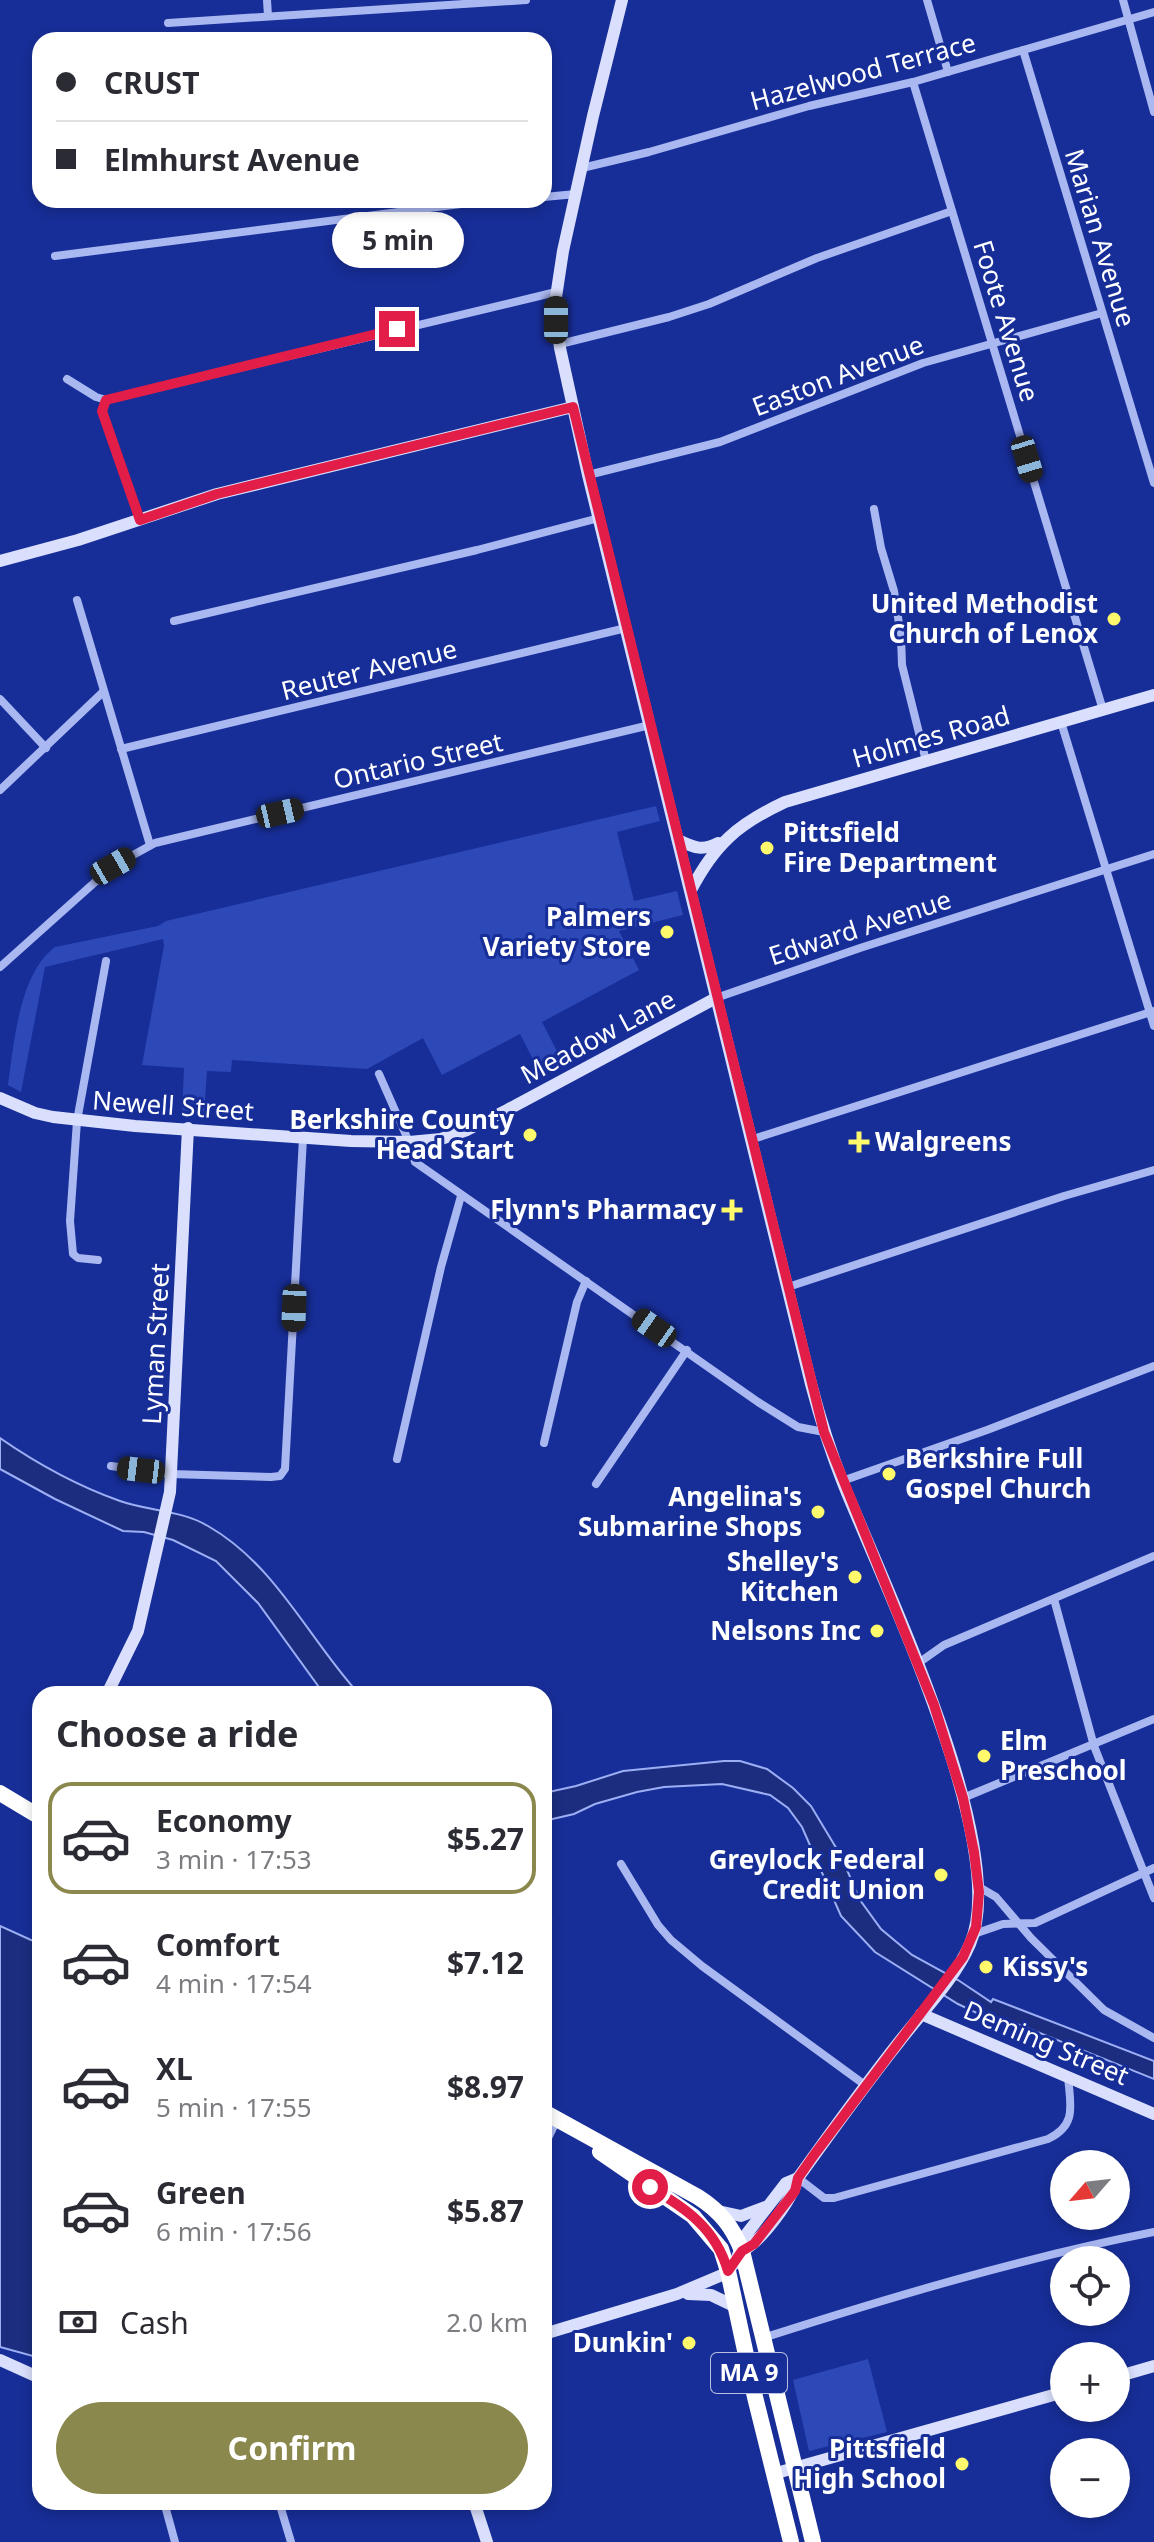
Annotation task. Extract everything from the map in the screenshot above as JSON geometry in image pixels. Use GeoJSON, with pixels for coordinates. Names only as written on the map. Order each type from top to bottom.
{"type":"FeatureCollection","features":[{"type":"Feature","properties":{"kind":"highway"},"geometry":{"type":"LineString","coordinates":[[0,1793],[32,1810]]}},
{"type":"Feature","properties":{"kind":"highway","name":"MA 9"},"geometry":{"type":"LineString","coordinates":[[552,2117],[639,2163],[717,2210],[729,2224],[742,2251],[813,2542]]}},
{"type":"Feature","properties":{"kind":"highway","name":"MA 9"},"geometry":{"type":"LineString","coordinates":[[552,2117],[693,2216],[716,2241],[728,2271],[791,2542]]}},
{"type":"Feature","properties":{"kind":"street"},"geometry":{"type":"LineString","coordinates":[[267,0],[268,16]]}},
{"type":"Feature","properties":{"kind":"street"},"geometry":{"type":"LineString","coordinates":[[168,23],[526,0]]}},
{"type":"Feature","properties":{"kind":"street"},"geometry":{"type":"LineString","coordinates":[[622,0],[556,292],[560,344],[588,475],[824,1432],[934,1705],[963,1798],[979,1887],[974,1934],[956,1969],[865,2085],[798,2178],[795,2191],[754,2244],[742,2251]]}},
{"type":"Feature","properties":{"kind":"street"},"geometry":{"type":"LineString","coordinates":[[927,0],[948,72]]}},
{"type":"Feature","properties":{"kind":"street"},"geometry":{"type":"LineString","coordinates":[[1123,0],[1154,112]]}},
{"type":"Feature","properties":{"kind":"street","name":"Hazelwood Terrace"},"geometry":{"type":"LineString","coordinates":[[582,168],[809,106],[913,82],[1154,12]]}},
{"type":"Feature","properties":{"kind":"street","name":"Marian Avenue"},"geometry":{"type":"LineString","coordinates":[[1023,50],[1154,483]]}},
{"type":"Feature","properties":{"kind":"street","name":"Foote Avenue"},"geometry":{"type":"LineString","coordinates":[[913,82],[1103,710]]}},
{"type":"Feature","properties":{"kind":"street"},"geometry":{"type":"LineString","coordinates":[[552,196],[576,194]]}},
{"type":"Feature","properties":{"kind":"street"},"geometry":{"type":"LineString","coordinates":[[55,256],[430,208]]}},
{"type":"Feature","properties":{"kind":"street"},"geometry":{"type":"LineString","coordinates":[[560,344],[683,313],[817,258],[952,211]]}},
{"type":"Feature","properties":{"kind":"street"},"geometry":{"type":"LineString","coordinates":[[67,379],[106,400],[556,292]]}},
{"type":"Feature","properties":{"kind":"street","name":"Easton Avenue"},"geometry":{"type":"LineString","coordinates":[[588,475],[720,442],[923,363],[1102,313]]}},
{"type":"Feature","properties":{"kind":"street"},"geometry":{"type":"LineString","coordinates":[[106,400],[102,411],[140,520]]}},
{"type":"Feature","properties":{"kind":"street"},"geometry":{"type":"LineString","coordinates":[[0,561],[217,494],[573,407]]}},
{"type":"Feature","properties":{"kind":"street"},"geometry":{"type":"LineString","coordinates":[[874,509],[881,548],[894,591],[902,665],[926,761]]}},
{"type":"Feature","properties":{"kind":"street"},"geometry":{"type":"LineString","coordinates":[[174,621],[599,518]]}},
{"type":"Feature","properties":{"kind":"street"},"geometry":{"type":"LineString","coordinates":[[77,600],[150,845]]}},
{"type":"Feature","properties":{"kind":"street","name":"Reuter Avenue"},"geometry":{"type":"LineString","coordinates":[[121,749],[626,628]]}},
{"type":"Feature","properties":{"kind":"street"},"geometry":{"type":"LineString","coordinates":[[0,790],[103,692]]}},
{"type":"Feature","properties":{"kind":"street","name":"Holmes Road"},"geometry":{"type":"LineString","coordinates":[[691,890],[702,866],[728,838],[752,817],[785,802],[1154,695]]}},
{"type":"Feature","properties":{"kind":"street"},"geometry":{"type":"LineString","coordinates":[[0,699],[46,748]]}},
{"type":"Feature","properties":{"kind":"street"},"geometry":{"type":"LineString","coordinates":[[1061,722],[1154,1026]]}},
{"type":"Feature","properties":{"kind":"street","name":"Ontario Street"},"geometry":{"type":"LineString","coordinates":[[0,967],[113,866],[150,845],[650,725]]}},
{"type":"Feature","properties":{"kind":"street","name":"Holmes Road"},"geometry":{"type":"LineString","coordinates":[[680,841],[706,849],[728,838]]}},
{"type":"Feature","properties":{"kind":"street","name":"Edward Avenue"},"geometry":{"type":"LineString","coordinates":[[716,998],[860,948],[1154,854]]}},
{"type":"Feature","properties":{"kind":"street"},"geometry":{"type":"LineString","coordinates":[[98,1260],[78,1258],[71,1247],[77,1121],[106,961]]}},
{"type":"Feature","properties":{"kind":"street","name":"Meadow Lane"},"geometry":{"type":"LineString","coordinates":[[409,1142],[441,1139],[467,1130],[716,998]]}},
{"type":"Feature","properties":{"kind":"street"},"geometry":{"type":"LineString","coordinates":[[753,1139],[1152,1012]]}},
{"type":"Feature","properties":{"kind":"street"},"geometry":{"type":"LineString","coordinates":[[379,1074],[415,1162],[798,1427],[824,1432]]}},
{"type":"Feature","properties":{"kind":"street","name":"Newell Street"},"geometry":{"type":"LineString","coordinates":[[0,1098],[35,1113],[77,1121],[303,1138],[409,1142]]}},
{"type":"Feature","properties":{"kind":"street","name":"Lyman Street"},"geometry":{"type":"LineString","coordinates":[[111,1686],[137,1636],[167,1509],[188,1128]]}},
{"type":"Feature","properties":{"kind":"street"},"geometry":{"type":"LineString","coordinates":[[111,1466],[171,1474],[279,1476],[285,1469],[303,1138]]}},
{"type":"Feature","properties":{"kind":"street"},"geometry":{"type":"LineString","coordinates":[[788,1287],[1064,1196],[1154,1170]]}},
{"type":"Feature","properties":{"kind":"street"},"geometry":{"type":"LineString","coordinates":[[397,1459],[441,1267],[461,1196]]}},
{"type":"Feature","properties":{"kind":"street"},"geometry":{"type":"LineString","coordinates":[[544,1443],[577,1302],[586,1281]]}},
{"type":"Feature","properties":{"kind":"street"},"geometry":{"type":"LineString","coordinates":[[596,1484],[687,1350]]}},
{"type":"Feature","properties":{"kind":"street"},"geometry":{"type":"LineString","coordinates":[[842,1481],[1154,1366]]}},
{"type":"Feature","properties":{"kind":"street"},"geometry":{"type":"LineString","coordinates":[[917,1664],[944,1645],[1154,1556]]}},
{"type":"Feature","properties":{"kind":"street"},"geometry":{"type":"LineString","coordinates":[[1054,1599],[1094,1746],[1154,1898]]}},
{"type":"Feature","properties":{"kind":"street"},"geometry":{"type":"LineString","coordinates":[[963,1798],[1154,1719]]}},
{"type":"Feature","properties":{"kind":"street"},"geometry":{"type":"LineString","coordinates":[[621,1864],[658,1925],[671,1940],[865,2085]]}},
{"type":"Feature","properties":{"kind":"street"},"geometry":{"type":"LineString","coordinates":[[974,1934],[1001,1924],[1035,1923],[1154,1868]]}},
{"type":"Feature","properties":{"kind":"street"},"geometry":{"type":"LineString","coordinates":[[979,1887],[996,1897],[1018,1924],[1104,2010],[1123,2024],[1154,2038]]}},
{"type":"Feature","properties":{"kind":"street","name":"Deming Street"},"geometry":{"type":"LineString","coordinates":[[921,2014],[1154,2114]]}},
{"type":"Feature","properties":{"kind":"street"},"geometry":{"type":"LineString","coordinates":[[798,2178],[824,2198],[834,2198],[1048,2139],[1065,2129],[1069,2118],[1068,2076]]}},
{"type":"Feature","properties":{"kind":"street"},"geometry":{"type":"LineString","coordinates":[[552,2332],[677,2294],[728,2271],[742,2251],[745,2236],[786,2183],[798,2178]]}},
{"type":"Feature","properties":{"kind":"street"},"geometry":{"type":"LineString","coordinates":[[717,2210],[741,2216],[768,2206]]}},
{"type":"Feature","properties":{"kind":"street"},"geometry":{"type":"LineString","coordinates":[[763,2338],[857,2308],[1048,2255],[1154,2232]]}},
{"type":"Feature","properties":{"kind":"street"},"geometry":{"type":"LineString","coordinates":[[677,2294],[711,2295],[734,2306]]}},
{"type":"Feature","properties":{"kind":"street"},"geometry":{"type":"LineString","coordinates":[[0,2360],[32,2374]]}},
{"type":"Feature","properties":{"kind":"street"},"geometry":{"type":"LineString","coordinates":[[1130,2373],[1154,2366]]}},
{"type":"Feature","properties":{"kind":"street"},"geometry":{"type":"LineString","coordinates":[[773,2474],[1050,2396]]}},
{"type":"Feature","properties":{"kind":"street"},"geometry":{"type":"LineString","coordinates":[[166,2510],[175,2542]]}},
{"type":"Feature","properties":{"kind":"street"},"geometry":{"type":"LineString","coordinates":[[281,2510],[291,2542]]}},
{"type":"Feature","properties":{"kind":"street"},"geometry":{"type":"LineString","coordinates":[[477,2510],[487,2542]]}},
{"type":"Feature","properties":{"kind":"shaded area"},"geometry":{"type":"Polygon","coordinates":[[[656,806],[660,821],[617,832],[634,901],[677,891],[683,915],[619,931],[639,970],[542,1022],[563,1063],[541,1075],[520,1034],[442,1075],[423,1038],[367,1069],[232,1060],[231,1072],[207,1071],[204,1116],[182,1115],[184,1068],[142,1065],[163,939],[45,967],[21,1092],[8,1085],[16,1030],[26,991],[33,974],[55,947],[158,926],[166,921],[656,806]]]}},
{"type":"Feature","properties":{"kind":"shaded area"},"geometry":{"type":"Polygon","coordinates":[[[0,1438],[43,1465],[89,1488],[120,1501],[176,1514],[208,1526],[232,1542],[272,1582],[352,1686],[318,1686],[258,1603],[216,1561],[173,1540],[144,1532],[123,1531],[0,1469],[0,1438]]]}},
{"type":"Feature","properties":{"kind":"shaded area"},"geometry":{"type":"Polygon","coordinates":[[[724,1761],[740,1761],[767,1769],[811,1806],[841,1856],[860,1900],[881,1929],[912,1955],[991,2002],[993,1999],[1154,2061],[1154,2079],[1020,2025],[981,2015],[875,1952],[841,1916],[802,1827],[788,1808],[770,1795],[722,1784],[664,1787],[595,1804],[574,1814],[552,1819],[552,1791],[623,1771],[724,1761]]]}},
{"type":"Feature","properties":{"kind":"shaded area"},"geometry":{"type":"Polygon","coordinates":[[[0,1926],[32,1940],[32,2356],[0,2347],[0,1926]]]}},
{"type":"Feature","properties":{"kind":"shaded area"},"geometry":{"type":"Polygon","coordinates":[[[868,2359],[887,2432],[809,2451],[793,2380],[868,2359]]]}},
{"type":"Feature","properties":{"kind":"place","name":"United Methodist Church of Lenox"},"geometry":{"type":"Point","coordinates":[1114,619]}},
{"type":"Feature","properties":{"kind":"place","name":"Pittsfield Fire Department"},"geometry":{"type":"Point","coordinates":[767,848]}},
{"type":"Feature","properties":{"kind":"place","name":"Palmers Variety Store"},"geometry":{"type":"Point","coordinates":[667,932]}},
{"type":"Feature","properties":{"kind":"place","name":"Berkshire County Head Start"},"geometry":{"type":"Point","coordinates":[530,1135]}},
{"type":"Feature","properties":{"kind":"place","name":"Walgreens"},"geometry":{"type":"Point","coordinates":[859,1142]}},
{"type":"Feature","properties":{"kind":"place","name":"Flynn's Pharmacy"},"geometry":{"type":"Point","coordinates":[732,1210]}},
{"type":"Feature","properties":{"kind":"place","name":"Berkshire Full Gospel Church"},"geometry":{"type":"Point","coordinates":[889,1474]}},
{"type":"Feature","properties":{"kind":"place","name":"Angelina's Submarine Shops"},"geometry":{"type":"Point","coordinates":[818,1512]}},
{"type":"Feature","properties":{"kind":"place","name":"Shelley's Kitchen"},"geometry":{"type":"Point","coordinates":[855,1577]}},
{"type":"Feature","properties":{"kind":"place","name":"Nelsons Inc"},"geometry":{"type":"Point","coordinates":[877,1631]}},
{"type":"Feature","properties":{"kind":"place","name":"Elm Preschool"},"geometry":{"type":"Point","coordinates":[984,1756]}},
{"type":"Feature","properties":{"kind":"place","name":"Greylock Federal Credit Union"},"geometry":{"type":"Point","coordinates":[941,1875]}},
{"type":"Feature","properties":{"kind":"place","name":"Kissy's"},"geometry":{"type":"Point","coordinates":[986,1967]}},
{"type":"Feature","properties":{"kind":"place","name":"Dunkin'"},"geometry":{"type":"Point","coordinates":[689,2343]}},
{"type":"Feature","properties":{"kind":"place","name":"Pittsfield High School"},"geometry":{"type":"Point","coordinates":[962,2464]}},
{"type":"Feature","properties":{"kind":"route"},"geometry":{"type":"LineString","coordinates":[[397,329],[106,400],[102,411],[118,462],[140,520],[217,494],[573,407],[824,1432],[934,1705],[963,1798],[979,1887],[974,1934],[956,1969],[814,2155],[798,2178],[795,2191],[754,2244],[742,2251],[732,2268],[728,2271],[721,2249],[701,2223],[650,2187]]}}]}
